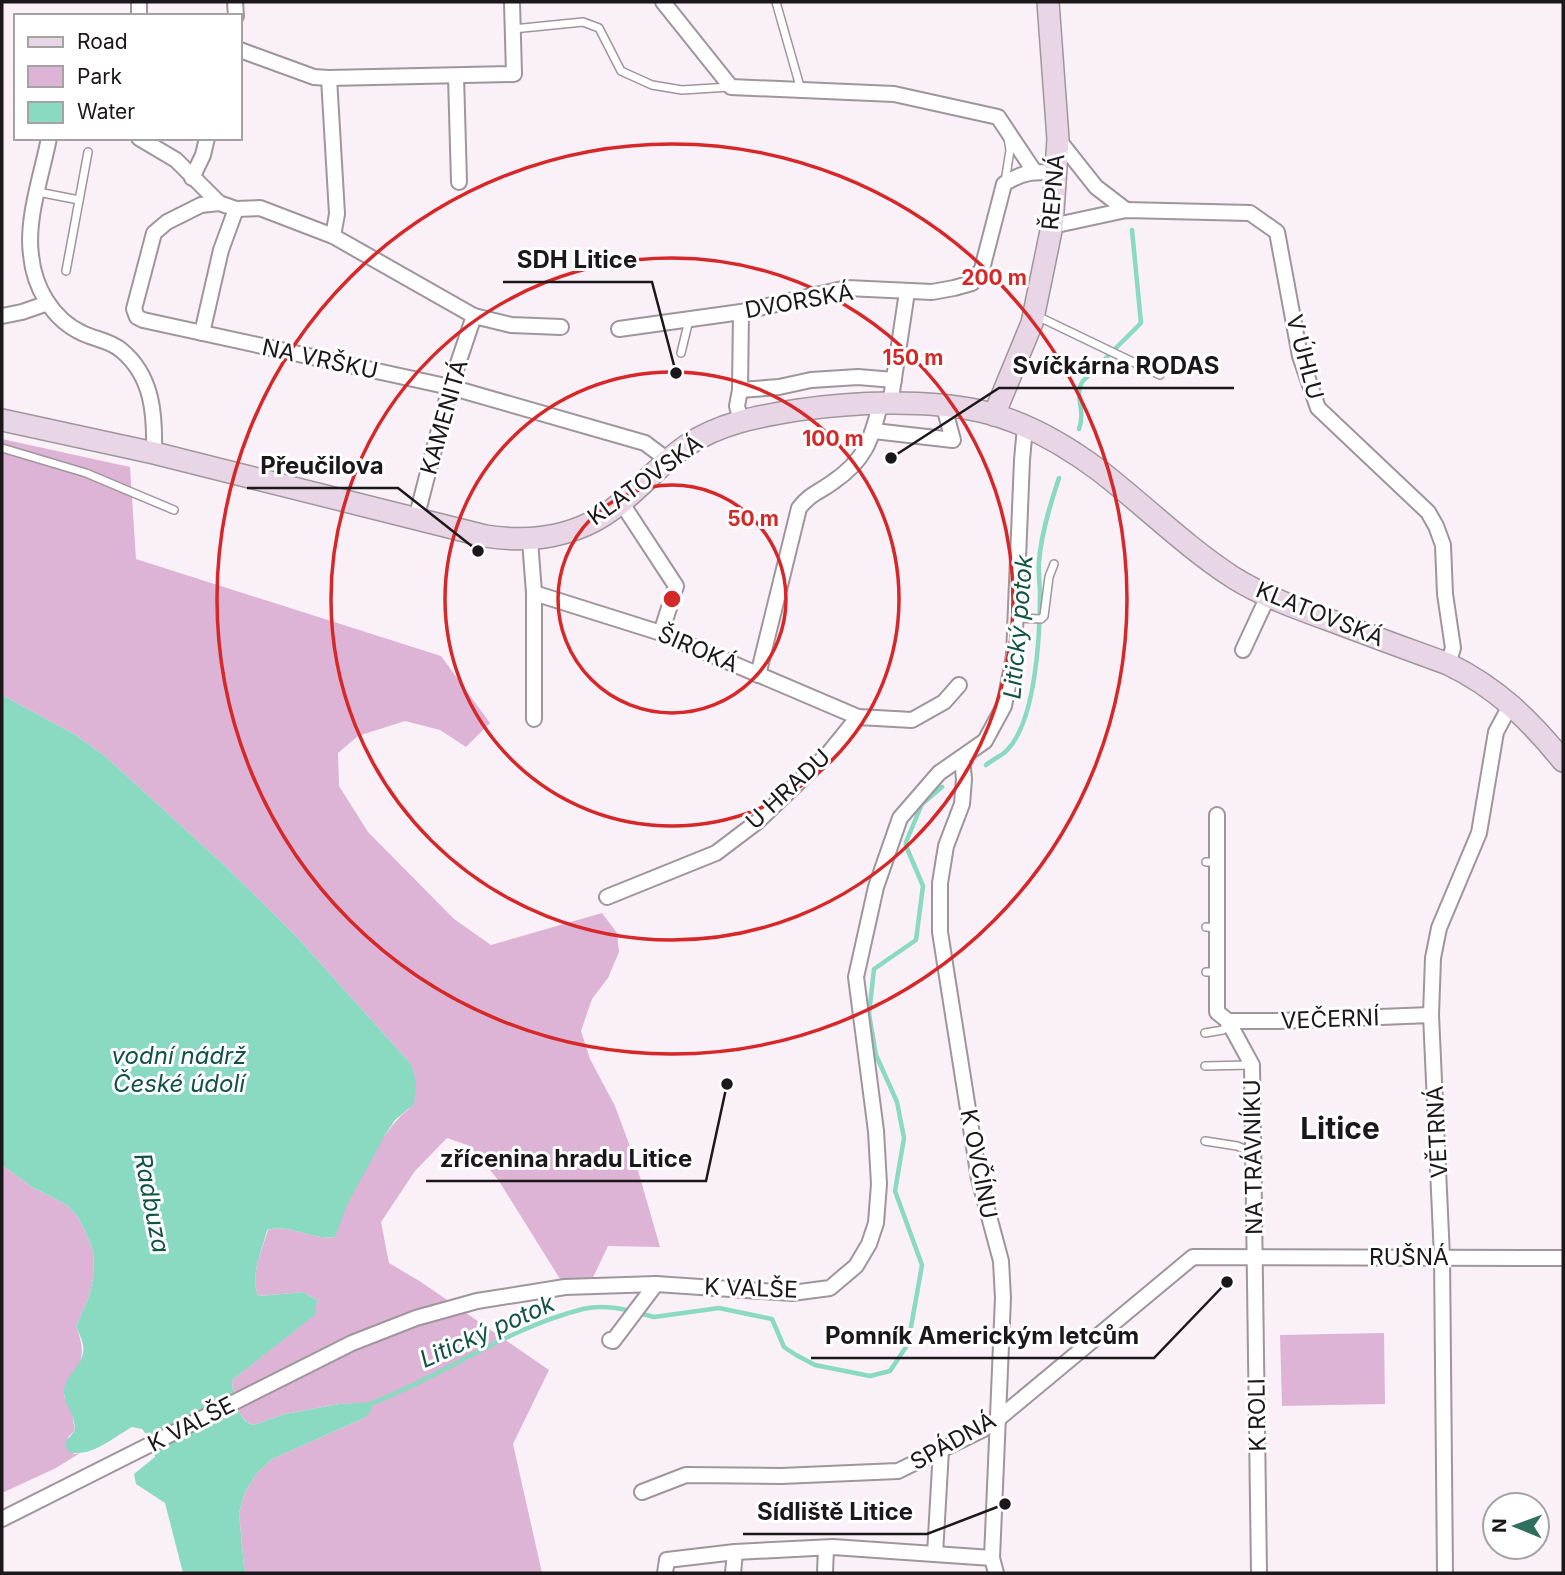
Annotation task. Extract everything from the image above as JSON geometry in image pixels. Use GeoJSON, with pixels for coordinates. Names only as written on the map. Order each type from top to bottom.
{"type":"FeatureCollection","features":[{"type":"Feature","properties":{"kind":"main road","name":"ŘEPNÁ"},"geometry":{"type":"LineString","coordinates":[[995,415],[1034,315],[1052,226],[1058,139],[1048,2]]}},
{"type":"Feature","properties":{"kind":"main road","name":"KLATOVSKÁ"},"geometry":{"type":"LineString","coordinates":[[2,420],[155,453],[485,536],[530,540],[577,529],[597,519],[686,446],[741,421],[799,410],[885,405],[944,407],[995,415],[1050,438],[1071,451],[1235,578],[1268,596],[1473,676],[1524,716],[1563,761]]}},
{"type":"Feature","properties":{"kind":"street"},"geometry":{"type":"LineString","coordinates":[[242,51],[314,77],[514,75],[512,2]]}},
{"type":"Feature","properties":{"kind":"street"},"geometry":{"type":"LineString","coordinates":[[663,2],[731,87],[894,94],[998,117],[1034,171]]}},
{"type":"Feature","properties":{"kind":"street"},"geometry":{"type":"LineString","coordinates":[[456,76],[458,182]]}},
{"type":"Feature","properties":{"kind":"street"},"geometry":{"type":"LineString","coordinates":[[329,78],[337,214],[333,236]]}},
{"type":"Feature","properties":{"kind":"street"},"geometry":{"type":"LineString","coordinates":[[1058,139],[1096,187],[1126,210]]}},
{"type":"Feature","properties":{"kind":"street"},"geometry":{"type":"LineString","coordinates":[[49,140],[31,228],[30,252],[36,280],[48,303],[61,319],[80,332],[120,348],[141,371],[154,412],[155,453]]}},
{"type":"Feature","properties":{"kind":"street"},"geometry":{"type":"LineString","coordinates":[[142,140],[176,160],[219,203],[236,209],[260,208],[333,236],[474,316],[511,326],[561,327]]}},
{"type":"Feature","properties":{"kind":"street"},"geometry":{"type":"LineString","coordinates":[[192,178],[207,140]]}},
{"type":"Feature","properties":{"kind":"street"},"geometry":{"type":"LineString","coordinates":[[1004,184],[1018,175],[1034,171],[1056,173]]}},
{"type":"Feature","properties":{"kind":"street","name":"DVORSKÁ"},"geometry":{"type":"LineString","coordinates":[[619,328],[741,312],[847,288],[932,292],[972,282],[982,269],[1004,184]]}},
{"type":"Feature","properties":{"kind":"street","name":"NA VRŠKU"},"geometry":{"type":"LineString","coordinates":[[219,203],[201,205],[167,222],[154,233],[134,309],[137,317],[450,387],[645,443],[669,461]]}},
{"type":"Feature","properties":{"kind":"street"},"geometry":{"type":"LineString","coordinates":[[202,333],[221,250],[230,219],[236,209]]}},
{"type":"Feature","properties":{"kind":"street","name":"V ÚHLU"},"geometry":{"type":"LineString","coordinates":[[1052,226],[1126,210],[1250,213],[1277,232],[1300,356],[1318,408],[1428,512],[1436,526],[1443,545],[1445,594],[1453,648],[1448,664]]}},
{"type":"Feature","properties":{"kind":"street"},"geometry":{"type":"LineString","coordinates":[[758,675],[799,508],[810,495],[832,483],[860,460],[894,380],[907,292]]}},
{"type":"Feature","properties":{"kind":"street"},"geometry":{"type":"LineString","coordinates":[[2,316],[48,303]]}},
{"type":"Feature","properties":{"kind":"street"},"geometry":{"type":"LineString","coordinates":[[741,312],[740,390],[737,405],[741,421]]}},
{"type":"Feature","properties":{"kind":"street","name":"KAMENITÁ"},"geometry":{"type":"LineString","coordinates":[[416,519],[450,387],[474,316]]}},
{"type":"Feature","properties":{"kind":"street"},"geometry":{"type":"LineString","coordinates":[[740,390],[779,387],[811,380],[858,377],[894,380]]}},
{"type":"Feature","properties":{"kind":"street"},"geometry":{"type":"LineString","coordinates":[[874,431],[953,440],[944,407]]}},
{"type":"Feature","properties":{"kind":"street","name":"K VALŠE"},"geometry":{"type":"LineString","coordinates":[[2,1519],[352,1343],[416,1318],[465,1304],[565,1287],[656,1284],[792,1293],[830,1288],[856,1266],[869,1244],[876,1223],[879,1184],[876,1131],[856,977],[876,887],[900,818],[939,773],[985,741],[1004,706],[1022,618],[1022,460],[1025,427]]}},
{"type":"Feature","properties":{"kind":"street"},"geometry":{"type":"LineString","coordinates":[[621,502],[676,586],[661,633]]}},
{"type":"Feature","properties":{"kind":"street"},"geometry":{"type":"LineString","coordinates":[[530,540],[534,593],[534,719]]}},
{"type":"Feature","properties":{"kind":"street","name":"ŠIROKÁ"},"geometry":{"type":"LineString","coordinates":[[534,593],[661,633],[858,717]]}},
{"type":"Feature","properties":{"kind":"street"},"geometry":{"type":"LineString","coordinates":[[1243,650],[1268,596]]}},
{"type":"Feature","properties":{"kind":"street"},"geometry":{"type":"LineString","coordinates":[[858,717],[912,720],[944,702],[959,685]]}},
{"type":"Feature","properties":{"kind":"street","name":"VĚTRNÁ"},"geometry":{"type":"LineString","coordinates":[[1445,1573],[1442,1256],[1432,1015],[1436,940],[1479,833],[1496,732],[1511,704]]}},
{"type":"Feature","properties":{"kind":"street","name":"U HRADU"},"geometry":{"type":"LineString","coordinates":[[607,897],[716,853],[757,822],[811,771],[858,717]]}},
{"type":"Feature","properties":{"kind":"street","name":"K OVČÍNU"},"geometry":{"type":"LineString","coordinates":[[962,758],[962,804],[946,846],[940,883],[940,932],[979,1179],[1001,1261],[1003,1298],[992,1558],[996,1573]]}},
{"type":"Feature","properties":{"kind":"street","name":"NA TRÁVNÍKU"},"geometry":{"type":"LineString","coordinates":[[1216,815],[1211,862],[1211,972],[1217,1012],[1228,1021],[1252,1065],[1255,1258]]}},
{"type":"Feature","properties":{"kind":"street","name":"VEČERNÍ"},"geometry":{"type":"LineString","coordinates":[[1228,1021],[1432,1015]]}},
{"type":"Feature","properties":{"kind":"street","name":"SPÁDNÁ"},"geometry":{"type":"LineString","coordinates":[[642,1493],[687,1475],[781,1476],[898,1471],[982,1430],[998,1419],[1193,1257],[1255,1258]]}},
{"type":"Feature","properties":{"kind":"street","name":"RUŠNÁ"},"geometry":{"type":"LineString","coordinates":[[1255,1258],[1563,1258]]}},
{"type":"Feature","properties":{"kind":"street","name":"K ROLI"},"geometry":{"type":"LineString","coordinates":[[1255,1258],[1259,1573]]}},
{"type":"Feature","properties":{"kind":"street"},"geometry":{"type":"LineString","coordinates":[[610,1340],[613,1341],[656,1284]]}},
{"type":"Feature","properties":{"kind":"street"},"geometry":{"type":"LineString","coordinates":[[935,1554],[942,1450]]}},
{"type":"Feature","properties":{"kind":"street"},"geometry":{"type":"LineString","coordinates":[[665,1573],[667,1560],[735,1552],[826,1548],[992,1558]]}},
{"type":"Feature","properties":{"kind":"street"},"geometry":{"type":"LineString","coordinates":[[825,1573],[826,1548]]}},
{"type":"Feature","properties":{"kind":"street"},"geometry":{"type":"LineString","coordinates":[[733,1573],[735,1552]]}},
{"type":"Feature","properties":{"kind":"lane"},"geometry":{"type":"LineString","coordinates":[[776,2],[801,90]]}},
{"type":"Feature","properties":{"kind":"lane"},"geometry":{"type":"LineString","coordinates":[[513,29],[583,22],[600,28],[621,71],[652,85],[682,90],[731,87]]}},
{"type":"Feature","properties":{"kind":"lane"},"geometry":{"type":"LineString","coordinates":[[1004,184],[1010,150],[1007,131]]}},
{"type":"Feature","properties":{"kind":"lane"},"geometry":{"type":"LineString","coordinates":[[66,271],[88,152]]}},
{"type":"Feature","properties":{"kind":"lane"},"geometry":{"type":"LineString","coordinates":[[38,192],[79,200]]}},
{"type":"Feature","properties":{"kind":"lane"},"geometry":{"type":"LineString","coordinates":[[1034,315],[1160,374]]}},
{"type":"Feature","properties":{"kind":"lane"},"geometry":{"type":"LineString","coordinates":[[681,353],[689,320]]}},
{"type":"Feature","properties":{"kind":"lane"},"geometry":{"type":"LineString","coordinates":[[2,448],[86,473],[174,510]]}},
{"type":"Feature","properties":{"kind":"lane"},"geometry":{"type":"LineString","coordinates":[[1022,618],[1041,619],[1047,608],[1049,577],[1054,564]]}},
{"type":"Feature","properties":{"kind":"lane"},"geometry":{"type":"LineString","coordinates":[[1205,1033],[1223,1030],[1228,1021]]}},
{"type":"Feature","properties":{"kind":"lane"},"geometry":{"type":"LineString","coordinates":[[1205,1066],[1252,1065]]}},
{"type":"Feature","properties":{"kind":"lane"},"geometry":{"type":"LineString","coordinates":[[1205,1141],[1237,1146],[1253,1152]]}},
{"type":"Feature","properties":{"kind":"green space"},"geometry":{"type":"Polygon","coordinates":[[[2,439],[130,467],[136,559],[441,656],[490,723],[466,747],[440,730],[405,721],[358,736],[338,753],[339,786],[368,832],[454,919],[491,945],[602,913],[617,933],[619,952],[608,978],[592,999],[581,1031],[590,1059],[615,1106],[635,1160],[660,1247],[608,1246],[589,1286],[565,1287],[499,1181],[470,1146],[447,1138],[415,1171],[381,1222],[389,1263],[549,1370],[513,1444],[542,1573],[247,1573],[244,1567],[239,1513],[245,1492],[257,1473],[272,1459],[364,1418],[374,1403],[339,1404],[285,1414],[253,1425],[239,1412],[232,1380],[314,1315],[317,1300],[303,1292],[259,1296],[255,1281],[260,1254],[268,1230],[276,1228],[318,1237],[335,1237],[346,1205],[365,1168],[387,1133],[409,1109],[411,1064],[295,935],[224,865],[105,756],[74,734],[2,695],[2,439]]]}},
{"type":"Feature","properties":{"kind":"green space"},"geometry":{"type":"Polygon","coordinates":[[[2,1165],[32,1187],[67,1205],[78,1217],[94,1254],[89,1297],[76,1326],[82,1355],[64,1396],[71,1409],[75,1430],[68,1437],[74,1454],[80,1453],[56,1468],[2,1493],[2,1165]]]}},
{"type":"Feature","properties":{"kind":"green space"},"geometry":{"type":"Polygon","coordinates":[[[1384,1333],[1385,1404],[1282,1406],[1280,1335],[1384,1333]]]}},
{"type":"Feature","properties":{"kind":"water","name":"vodní nádrž České údolí"},"geometry":{"type":"Polygon","coordinates":[[[2,695],[74,734],[105,756],[224,865],[295,935],[411,1064],[416,1081],[414,1104],[395,1120],[385,1135],[347,1205],[335,1237],[317,1237],[276,1228],[267,1230],[257,1264],[255,1281],[259,1296],[303,1292],[317,1300],[315,1315],[232,1380],[239,1412],[253,1425],[285,1414],[339,1404],[374,1402],[364,1418],[272,1459],[257,1473],[245,1492],[239,1513],[244,1567],[247,1573],[183,1573],[165,1503],[136,1484],[134,1474],[155,1457],[150,1439],[142,1429],[132,1427],[102,1446],[86,1452],[69,1452],[66,1445],[75,1430],[64,1397],[64,1388],[82,1358],[82,1343],[76,1326],[89,1297],[94,1254],[78,1217],[67,1205],[32,1187],[2,1165],[2,695]]]}},
{"type":"Feature","properties":{"kind":"waterway","name":"Litický potok"},"geometry":{"type":"LineString","coordinates":[[1079,429],[1079,393],[1082,382],[1141,323],[1132,230]]}},
{"type":"Feature","properties":{"kind":"waterway","name":"Litický potok"},"geometry":{"type":"LineString","coordinates":[[986,765],[1004,753],[1015,740],[1029,702],[1039,632],[1040,551],[1059,478]]}},
{"type":"Feature","properties":{"kind":"waterway","name":"Litický potok"},"geometry":{"type":"LineString","coordinates":[[639,1313],[654,1317],[719,1308],[772,1319],[784,1347],[796,1355],[815,1365],[870,1376],[890,1371],[908,1344],[922,1265],[895,1191],[904,1138],[897,1102],[876,1055],[869,1014],[874,969],[916,940],[923,886],[906,842],[922,804],[942,787]]}},
{"type":"Feature","properties":{"kind":"waterway","name":"Litický potok"},"geometry":{"type":"LineString","coordinates":[[370,1404],[501,1340],[555,1317],[595,1307],[631,1311]]}},
{"type":"Feature","properties":{"kind":"place","name":"SDH Litice"},"geometry":{"type":"Point","coordinates":[676,373]}},
{"type":"Feature","properties":{"kind":"place","name":"Svíčkárna RODAS"},"geometry":{"type":"Point","coordinates":[891,458]}},
{"type":"Feature","properties":{"kind":"place","name":"Přeučilova"},"geometry":{"type":"Point","coordinates":[478,551]}},
{"type":"Feature","properties":{"kind":"place","name":"zřícenina hradu Litice"},"geometry":{"type":"Point","coordinates":[727,1084]}},
{"type":"Feature","properties":{"kind":"place","name":"Pomník Americkým letcům"},"geometry":{"type":"Point","coordinates":[1227,1282]}},
{"type":"Feature","properties":{"kind":"place","name":"Sídliště Litice"},"geometry":{"type":"Point","coordinates":[1005,1504]}},
{"type":"Feature","properties":{"kind":"district","name":"Litice"},"geometry":{"type":"Point","coordinates":[1340,1128]}},
{"type":"Feature","properties":{"kind":"water label","name":"Radbuza"},"geometry":{"type":"Point","coordinates":[152,1203]}}]}
